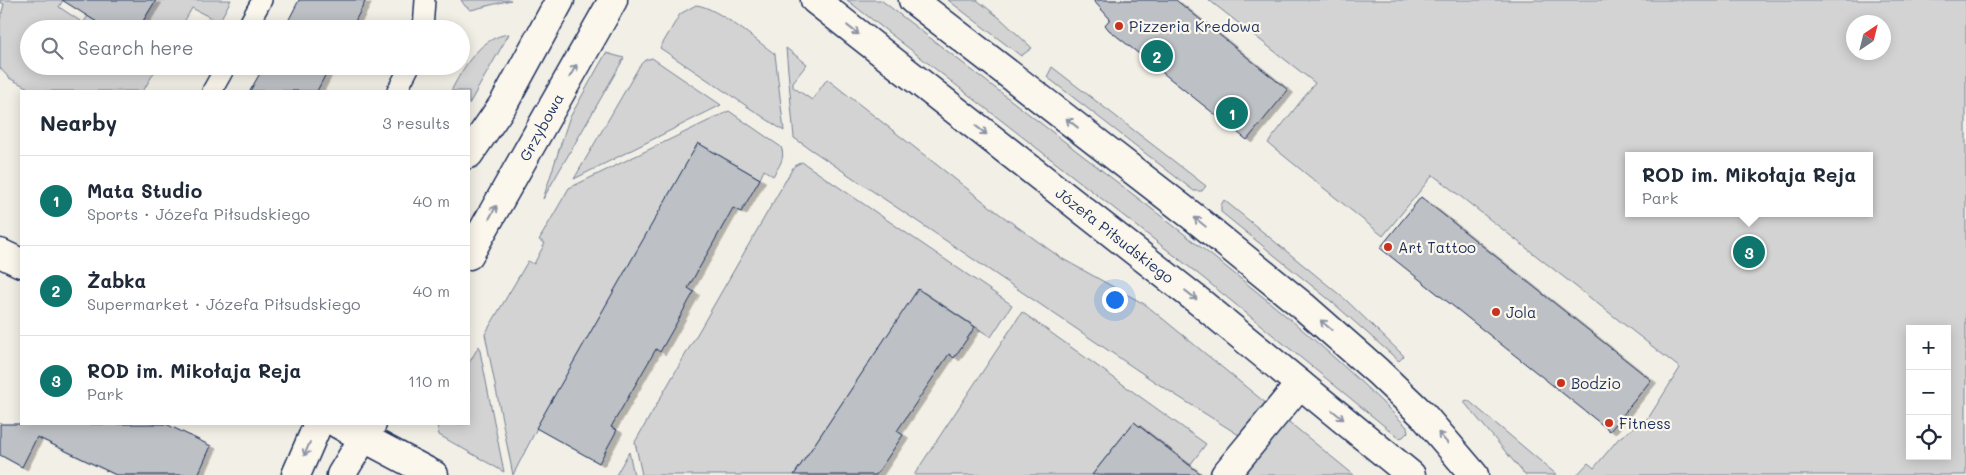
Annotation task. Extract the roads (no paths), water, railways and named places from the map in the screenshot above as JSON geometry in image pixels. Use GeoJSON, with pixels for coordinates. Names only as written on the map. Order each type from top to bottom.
{"type":"FeatureCollection","features":[{"type":"Feature","properties":{"kind":"street"},"geometry":{"type":"LineString","coordinates":[[470,153],[504,103],[560,0]]}},
{"type":"Feature","properties":{"kind":"street","name":"Grzybowa"},"geometry":{"type":"LineString","coordinates":[[470,253],[613,0]]}},
{"type":"Feature","properties":{"kind":"street","name":"Józefa Piłsudskiego"},"geometry":{"type":"LineString","coordinates":[[815,0],[1112,232],[1412,475]]}},
{"type":"Feature","properties":{"kind":"street"},"geometry":{"type":"LineString","coordinates":[[913,0],[1196,219],[1303,306],[1377,371],[1423,415],[1474,475]]}},
{"type":"Feature","properties":{"kind":"street"},"geometry":{"type":"LineString","coordinates":[[0,253],[20,263]]}},
{"type":"Feature","properties":{"kind":"street"},"geometry":{"type":"LineString","coordinates":[[1225,475],[1300,384]]}},
{"type":"Feature","properties":{"kind":"street"},"geometry":{"type":"LineString","coordinates":[[296,475],[318,425]]}},
{"type":"Feature","properties":{"kind":"street"},"geometry":{"type":"LineString","coordinates":[[342,425],[368,431],[434,475]]}},
{"type":"Feature","properties":{"kind":"street"},"geometry":{"type":"LineString","coordinates":[[342,475],[368,431]]}},
{"type":"Feature","properties":{"kind":"lane"},"geometry":{"type":"LineString","coordinates":[[251,20],[262,0]]}},
{"type":"Feature","properties":{"kind":"lane"},"geometry":{"type":"LineString","coordinates":[[424,20],[425,0]]}},
{"type":"Feature","properties":{"kind":"lane"},"geometry":{"type":"LineString","coordinates":[[213,90],[221,75]]}},
{"type":"Feature","properties":{"kind":"lane"},"geometry":{"type":"LineString","coordinates":[[398,90],[405,75]]}},
{"type":"Feature","properties":{"kind":"place","name":"Pizzeria Kredowa"},"geometry":{"type":"Point","coordinates":[1119,26]}},
{"type":"Feature","properties":{"kind":"place","name":"Żabka"},"geometry":{"type":"Point","coordinates":[1157,56]}},
{"type":"Feature","properties":{"kind":"place","name":"Mata Studio"},"geometry":{"type":"Point","coordinates":[1232,113]}},
{"type":"Feature","properties":{"kind":"place","name":"Art Tattoo"},"geometry":{"type":"Point","coordinates":[1388,247]}},
{"type":"Feature","properties":{"kind":"place","name":"ROD im. Mikołaja Reja"},"geometry":{"type":"Point","coordinates":[1749,252]}},
{"type":"Feature","properties":{"kind":"place","name":"Jola"},"geometry":{"type":"Point","coordinates":[1496,312]}},
{"type":"Feature","properties":{"kind":"place","name":"Bodzio"},"geometry":{"type":"Point","coordinates":[1561,383]}},
{"type":"Feature","properties":{"kind":"place","name":"Fitness"},"geometry":{"type":"Point","coordinates":[1609,423]}}]}
